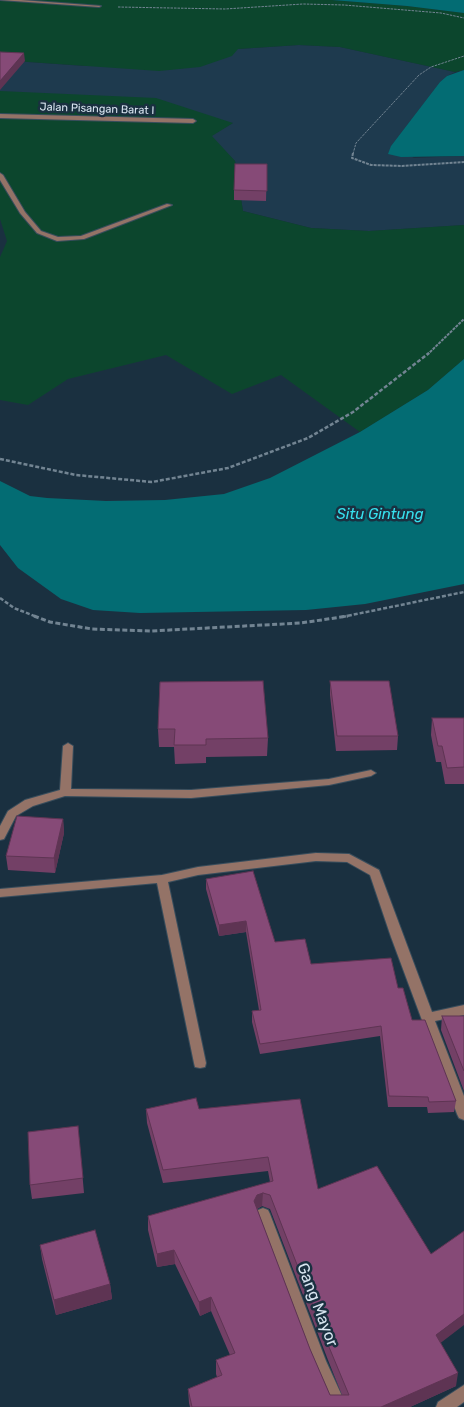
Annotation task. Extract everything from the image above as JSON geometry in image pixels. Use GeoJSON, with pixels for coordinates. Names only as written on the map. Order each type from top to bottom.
{"type":"FeatureCollection","features":[{"type":"Feature","properties":{"kind":"street"},"geometry":{"type":"LineString","coordinates":[[0,0],[99,6]]}},
{"type":"Feature","properties":{"kind":"street","name":"Jalan Pisangan Barat I"},"geometry":{"type":"LineString","coordinates":[[0,116],[193,121]]}},
{"type":"Feature","properties":{"kind":"street"},"geometry":{"type":"LineString","coordinates":[[0,175],[23,213],[38,232],[57,240],[82,238],[169,205]]}},
{"type":"Feature","properties":{"kind":"street"},"geometry":{"type":"LineString","coordinates":[[65,792],[68,746]]}},
{"type":"Feature","properties":{"kind":"street"},"geometry":{"type":"LineString","coordinates":[[0,836],[12,814],[29,803],[65,792],[190,794],[329,782],[371,773]]}},
{"type":"Feature","properties":{"kind":"street"},"geometry":{"type":"LineString","coordinates":[[0,893],[162,879],[198,871],[306,858],[349,858],[375,873],[464,1114]]}},
{"type":"Feature","properties":{"kind":"street"},"geometry":{"type":"LineString","coordinates":[[162,879],[200,1063]]}},
{"type":"Feature","properties":{"kind":"street"},"geometry":{"type":"LineString","coordinates":[[427,1018],[464,1010]]}},
{"type":"Feature","properties":{"kind":"street","name":"Gang Mayor"},"geometry":{"type":"LineString","coordinates":[[263,1214],[339,1407]]}},
{"type":"Feature","properties":{"kind":"street"},"geometry":{"type":"LineString","coordinates":[[444,1407],[464,1394]]}},
{"type":"Feature","properties":{"kind":"path"},"geometry":{"type":"LineString","coordinates":[[99,6],[208,9],[303,4],[344,5],[441,13],[464,18]]}},
{"type":"Feature","properties":{"kind":"path"},"geometry":{"type":"LineString","coordinates":[[464,56],[431,67],[419,75],[356,143],[352,158],[371,165],[402,166],[464,162]]}},
{"type":"Feature","properties":{"kind":"path"},"geometry":{"type":"LineString","coordinates":[[0,459],[76,475],[152,482],[228,468],[308,438],[353,412],[433,350],[464,319]]}},
{"type":"Feature","properties":{"kind":"path"},"geometry":{"type":"LineString","coordinates":[[0,598],[14,608],[50,622],[92,629],[151,631],[309,622],[464,592]]}},
{"type":"Feature","properties":{"kind":"shaded area"},"geometry":{"type":"Polygon","coordinates":[[[0,0],[332,0],[464,13],[464,70],[455,72],[340,47],[299,45],[238,49],[232,56],[200,67],[159,71],[0,60],[0,0]]]}},
{"type":"Feature","properties":{"kind":"shaded area"},"geometry":{"type":"Polygon","coordinates":[[[299,45],[340,47],[455,72],[440,82],[391,146],[414,158],[464,156],[464,225],[369,231],[311,228],[243,211],[235,161],[211,136],[233,123],[0,118],[0,60],[84,66],[238,49],[299,45]]]}},
{"type":"Feature","properties":{"kind":"shaded area"},"geometry":{"type":"Polygon","coordinates":[[[0,91],[156,98],[233,123],[212,136],[235,161],[243,211],[311,228],[369,231],[464,225],[464,359],[428,390],[360,432],[281,375],[232,394],[166,355],[68,379],[28,405],[0,400],[0,257],[7,241],[0,219],[0,91]]]}},
{"type":"Feature","properties":{"kind":"water"},"geometry":{"type":"Polygon","coordinates":[[[332,0],[464,0],[464,13],[407,6],[332,0]]]}},
{"type":"Feature","properties":{"kind":"water"},"geometry":{"type":"Polygon","coordinates":[[[464,70],[464,156],[401,157],[388,154],[391,146],[440,82],[447,76],[464,70]]]}},
{"type":"Feature","properties":{"kind":"water","name":"Situ Gintung"},"geometry":{"type":"Polygon","coordinates":[[[464,359],[464,584],[365,604],[306,610],[140,613],[93,610],[61,599],[18,568],[0,545],[0,481],[30,496],[47,498],[106,501],[165,500],[224,494],[270,478],[360,432],[428,390],[464,359]]]}},
{"type":"Feature","properties":{"kind":"building"},"geometry":{"type":"Polygon","coordinates":[[[0,52],[24,53],[0,81],[0,52]]]}},
{"type":"Feature","properties":{"kind":"building"},"geometry":{"type":"Polygon","coordinates":[[[235,164],[267,164],[267,191],[234,190],[235,164]]]}},
{"type":"Feature","properties":{"kind":"building"},"geometry":{"type":"Polygon","coordinates":[[[263,681],[268,738],[206,739],[206,745],[174,745],[175,729],[158,729],[160,682],[263,681]]]}},
{"type":"Feature","properties":{"kind":"building"},"geometry":{"type":"Polygon","coordinates":[[[330,681],[389,681],[398,736],[337,736],[330,681]]]}},
{"type":"Feature","properties":{"kind":"building"},"geometry":{"type":"Polygon","coordinates":[[[432,718],[464,718],[464,767],[447,768],[442,746],[438,746],[432,718]]]}},
{"type":"Feature","properties":{"kind":"building"},"geometry":{"type":"Polygon","coordinates":[[[17,816],[63,819],[54,858],[6,856],[17,816]]]}},
{"type":"Feature","properties":{"kind":"building"},"geometry":{"type":"Polygon","coordinates":[[[253,871],[275,942],[305,939],[311,964],[391,958],[398,988],[403,988],[412,1020],[425,1020],[456,1101],[429,1102],[428,1097],[389,1096],[381,1026],[260,1044],[252,1011],[261,1010],[246,921],[219,925],[206,879],[253,871]]]}},
{"type":"Feature","properties":{"kind":"building"},"geometry":{"type":"Polygon","coordinates":[[[442,1016],[464,1016],[464,1071],[442,1016]]]}},
{"type":"Feature","properties":{"kind":"building"},"geometry":{"type":"Polygon","coordinates":[[[196,1098],[199,1109],[300,1099],[318,1189],[377,1166],[431,1254],[464,1231],[464,1314],[436,1335],[458,1373],[381,1407],[192,1407],[188,1389],[222,1375],[216,1360],[235,1353],[211,1297],[199,1302],[174,1250],[157,1254],[148,1216],[273,1181],[268,1157],[163,1170],[146,1109],[196,1098]],[[263,1193],[257,1195],[254,1201],[310,1349],[330,1395],[349,1395],[329,1347],[270,1195],[263,1193]]]}},
{"type":"Feature","properties":{"kind":"building"},"geometry":{"type":"Polygon","coordinates":[[[78,1126],[83,1178],[30,1185],[28,1132],[78,1126]]]}},
{"type":"Feature","properties":{"kind":"building"},"geometry":{"type":"Polygon","coordinates":[[[95,1230],[110,1284],[54,1300],[40,1245],[95,1230]]]}}]}
